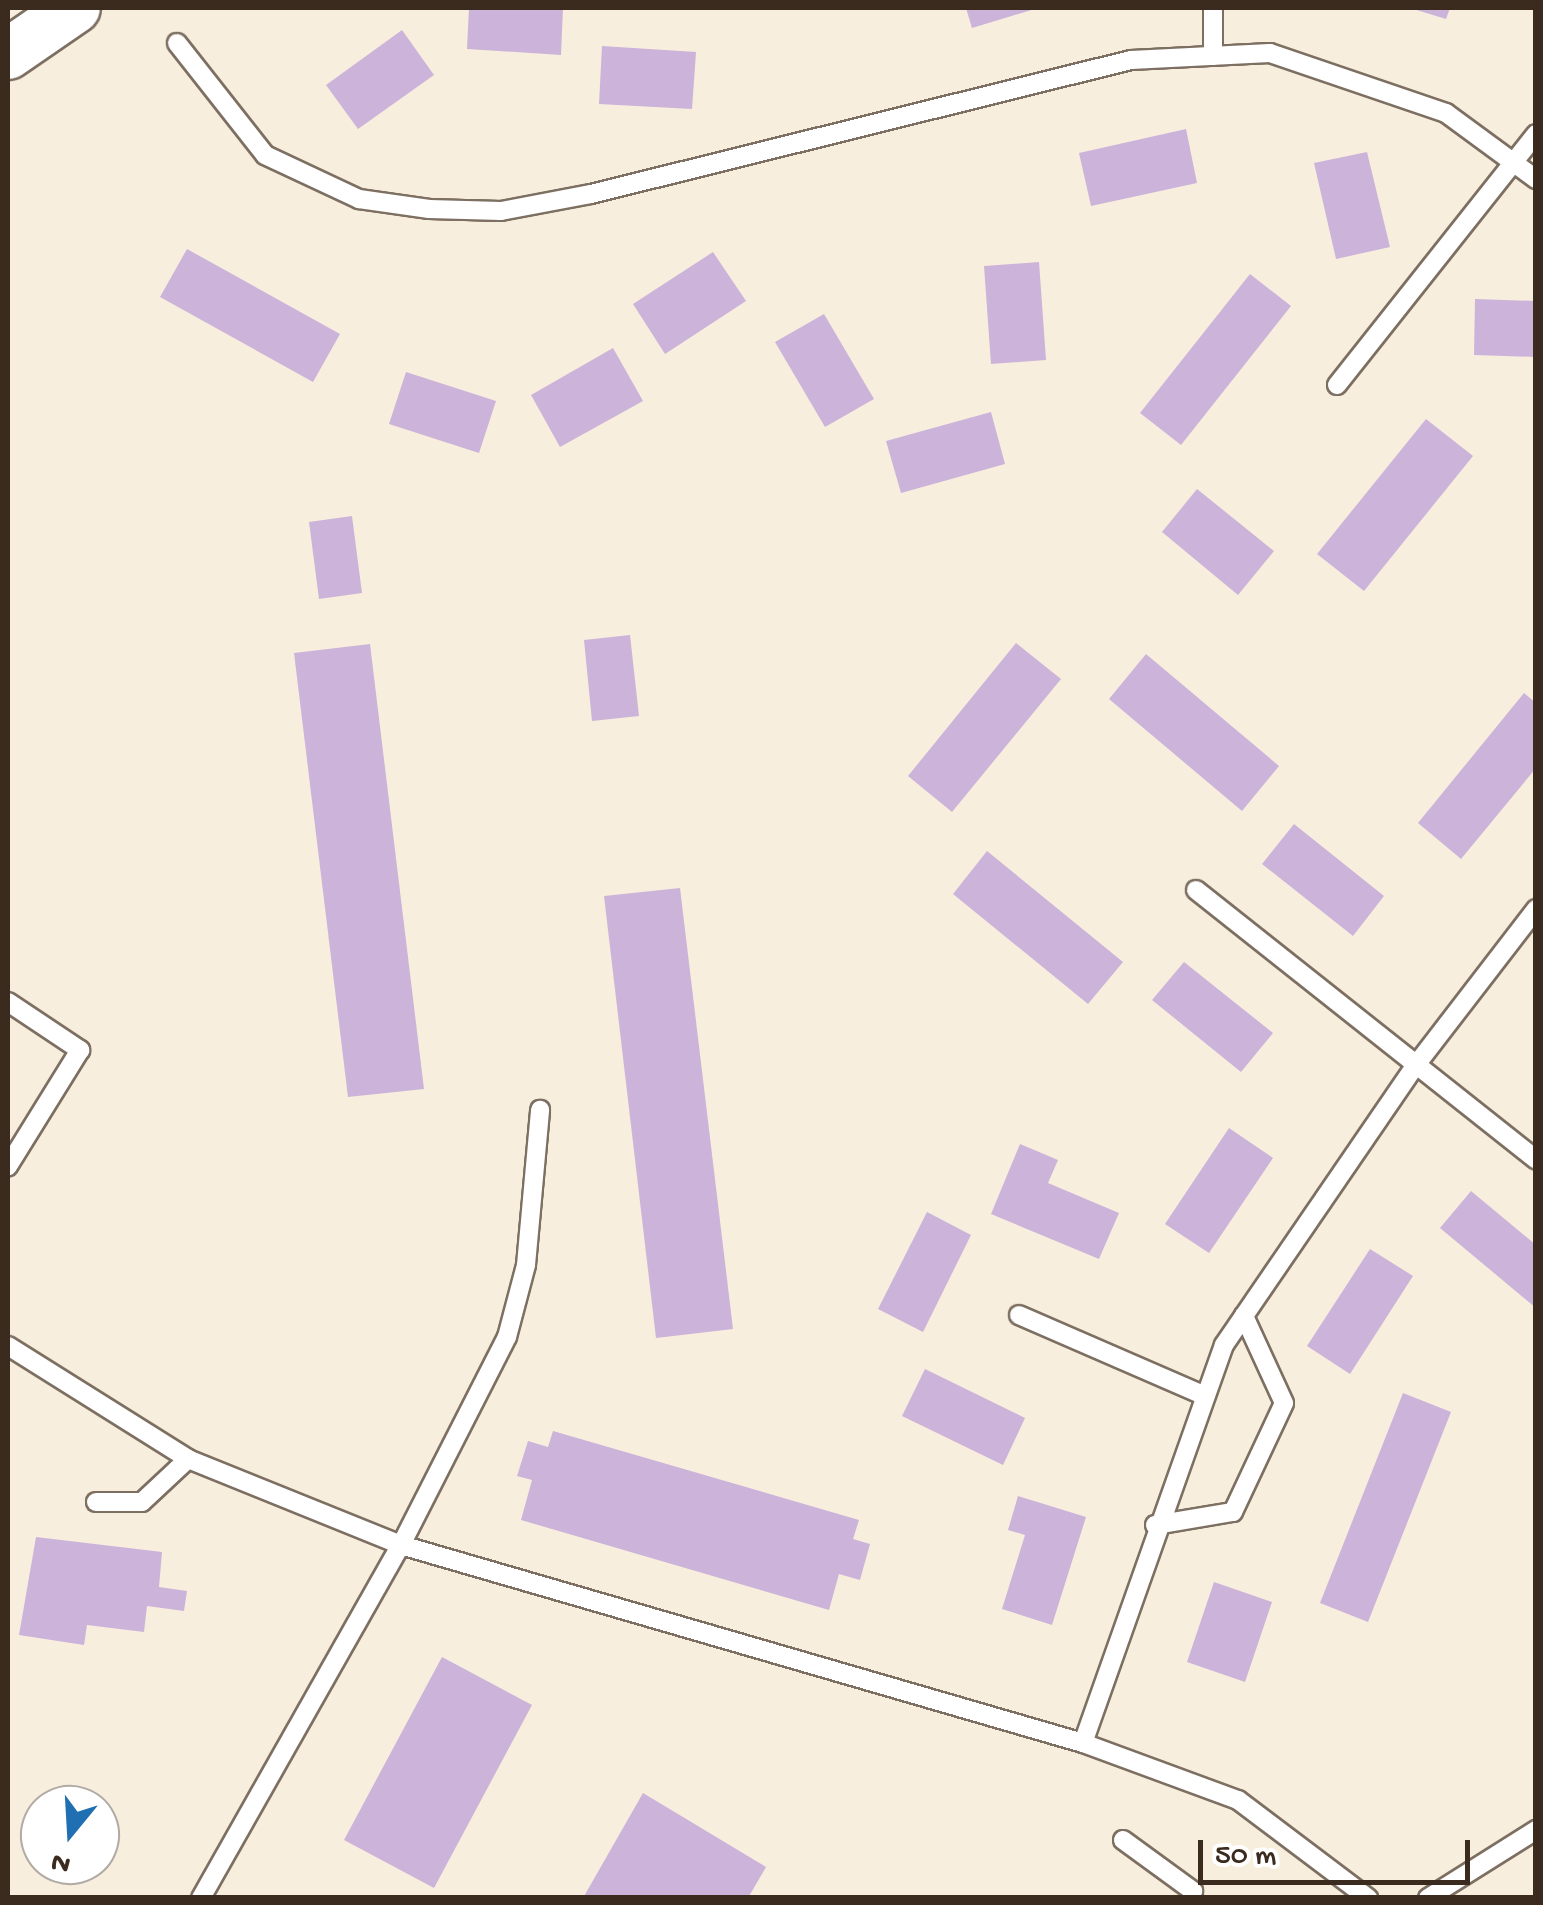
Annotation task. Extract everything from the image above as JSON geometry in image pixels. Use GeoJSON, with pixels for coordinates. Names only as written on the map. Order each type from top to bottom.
{"type":"FeatureCollection","features":[{"type":"Feature","properties":{"kind":"main road"},"geometry":{"type":"LineString","coordinates":[[8,54],[75,8]]}},
{"type":"Feature","properties":{"kind":"lane"},"geometry":{"type":"LineString","coordinates":[[1213,8],[1213,56]]}},
{"type":"Feature","properties":{"kind":"lane"},"geometry":{"type":"LineString","coordinates":[[177,43],[265,155],[305,180],[376,202],[502,211],[1131,60],[1270,53],[1446,114],[1516,159],[1536,178]]}},
{"type":"Feature","properties":{"kind":"lane"},"geometry":{"type":"LineString","coordinates":[[1337,385],[1536,134]]}},
{"type":"Feature","properties":{"kind":"lane"},"geometry":{"type":"LineString","coordinates":[[1196,890],[1536,1159]]}},
{"type":"Feature","properties":{"kind":"lane"},"geometry":{"type":"LineString","coordinates":[[1083,1742],[1155,1525],[1205,1396],[1244,1316],[1416,1065],[1536,909]]}},
{"type":"Feature","properties":{"kind":"lane"},"geometry":{"type":"LineString","coordinates":[[8,1002],[80,1050],[8,1166]]}},
{"type":"Feature","properties":{"kind":"lane"},"geometry":{"type":"LineString","coordinates":[[201,1898],[401,1545],[518,1303],[540,1110]]}},
{"type":"Feature","properties":{"kind":"lane"},"geometry":{"type":"LineString","coordinates":[[1019,1315],[1205,1396]]}},
{"type":"Feature","properties":{"kind":"lane"},"geometry":{"type":"LineString","coordinates":[[1155,1525],[1232,1512],[1284,1403],[1244,1316]]}},
{"type":"Feature","properties":{"kind":"lane"},"geometry":{"type":"LineString","coordinates":[[8,1346],[188,1459],[401,1545],[1083,1742],[1238,1800],[1368,1898]]}},
{"type":"Feature","properties":{"kind":"lane"},"geometry":{"type":"LineString","coordinates":[[96,1502],[142,1502],[188,1459]]}},
{"type":"Feature","properties":{"kind":"lane"},"geometry":{"type":"LineString","coordinates":[[1428,1898],[1536,1830]]}},
{"type":"Feature","properties":{"kind":"lane"},"geometry":{"type":"LineString","coordinates":[[1123,1840],[1193,1892]]}},
{"type":"Feature","properties":{"kind":"building"},"geometry":{"type":"Polygon","coordinates":[[[469,8],[563,8],[561,55],[467,49],[469,8]]]}},
{"type":"Feature","properties":{"kind":"building"},"geometry":{"type":"Polygon","coordinates":[[[966,8],[1038,8],[972,28],[966,8]]]}},
{"type":"Feature","properties":{"kind":"building"},"geometry":{"type":"Polygon","coordinates":[[[1410,8],[1450,8],[1446,19],[1410,8]]]}},
{"type":"Feature","properties":{"kind":"building"},"geometry":{"type":"Polygon","coordinates":[[[402,30],[434,75],[358,129],[326,85],[402,30]]]}},
{"type":"Feature","properties":{"kind":"building"},"geometry":{"type":"Polygon","coordinates":[[[602,46],[696,52],[692,109],[599,104],[602,46]]]}},
{"type":"Feature","properties":{"kind":"building"},"geometry":{"type":"Polygon","coordinates":[[[1186,129],[1197,183],[1091,206],[1079,153],[1186,129]]]}},
{"type":"Feature","properties":{"kind":"building"},"geometry":{"type":"Polygon","coordinates":[[[1367,152],[1390,247],[1336,259],[1314,163],[1367,152]]]}},
{"type":"Feature","properties":{"kind":"building"},"geometry":{"type":"Polygon","coordinates":[[[187,249],[340,334],[313,382],[160,297],[187,249]]]}},
{"type":"Feature","properties":{"kind":"building"},"geometry":{"type":"Polygon","coordinates":[[[713,252],[746,301],[665,354],[633,304],[713,252]]]}},
{"type":"Feature","properties":{"kind":"building"},"geometry":{"type":"Polygon","coordinates":[[[1039,262],[1046,360],[991,364],[984,266],[1039,262]]]}},
{"type":"Feature","properties":{"kind":"building"},"geometry":{"type":"Polygon","coordinates":[[[1250,274],[1291,306],[1181,445],[1140,413],[1250,274]]]}},
{"type":"Feature","properties":{"kind":"building"},"geometry":{"type":"Polygon","coordinates":[[[1475,299],[1536,301],[1536,357],[1474,355],[1475,299]]]}},
{"type":"Feature","properties":{"kind":"building"},"geometry":{"type":"Polygon","coordinates":[[[824,314],[874,399],[825,427],[775,342],[824,314]]]}},
{"type":"Feature","properties":{"kind":"building"},"geometry":{"type":"Polygon","coordinates":[[[613,348],[643,401],[560,447],[531,395],[613,348]]]}},
{"type":"Feature","properties":{"kind":"building"},"geometry":{"type":"Polygon","coordinates":[[[406,372],[496,401],[479,453],[389,424],[406,372]]]}},
{"type":"Feature","properties":{"kind":"building"},"geometry":{"type":"Polygon","coordinates":[[[991,412],[1005,464],[901,493],[886,441],[991,412]]]}},
{"type":"Feature","properties":{"kind":"building"},"geometry":{"type":"Polygon","coordinates":[[[1426,419],[1473,456],[1364,591],[1317,554],[1426,419]]]}},
{"type":"Feature","properties":{"kind":"building"},"geometry":{"type":"Polygon","coordinates":[[[1197,489],[1274,551],[1238,595],[1162,532],[1197,489]]]}},
{"type":"Feature","properties":{"kind":"building"},"geometry":{"type":"Polygon","coordinates":[[[352,516],[362,593],[319,599],[309,522],[352,516]]]}},
{"type":"Feature","properties":{"kind":"building"},"geometry":{"type":"Polygon","coordinates":[[[630,635],[639,716],[592,721],[584,640],[630,635]]]}},
{"type":"Feature","properties":{"kind":"building"},"geometry":{"type":"Polygon","coordinates":[[[1016,643],[1061,679],[952,812],[908,776],[1016,643]]]}},
{"type":"Feature","properties":{"kind":"building"},"geometry":{"type":"Polygon","coordinates":[[[370,644],[424,1089],[348,1097],[294,653],[370,644]]]}},
{"type":"Feature","properties":{"kind":"building"},"geometry":{"type":"Polygon","coordinates":[[[1146,654],[1279,766],[1242,811],[1109,699],[1146,654]]]}},
{"type":"Feature","properties":{"kind":"building"},"geometry":{"type":"Polygon","coordinates":[[[1524,693],[1536,703],[1536,768],[1461,859],[1418,823],[1524,693]]]}},
{"type":"Feature","properties":{"kind":"building"},"geometry":{"type":"Polygon","coordinates":[[[1294,824],[1384,896],[1353,936],[1262,864],[1294,824]]]}},
{"type":"Feature","properties":{"kind":"building"},"geometry":{"type":"Polygon","coordinates":[[[987,851],[1123,962],[1088,1004],[953,894],[987,851]]]}},
{"type":"Feature","properties":{"kind":"building"},"geometry":{"type":"Polygon","coordinates":[[[680,888],[733,1329],[656,1338],[604,896],[680,888]]]}},
{"type":"Feature","properties":{"kind":"building"},"geometry":{"type":"Polygon","coordinates":[[[1184,962],[1273,1033],[1241,1072],[1152,1000],[1184,962]]]}},
{"type":"Feature","properties":{"kind":"building"},"geometry":{"type":"Polygon","coordinates":[[[1229,1128],[1273,1158],[1209,1253],[1165,1224],[1229,1128]]]}},
{"type":"Feature","properties":{"kind":"building"},"geometry":{"type":"Polygon","coordinates":[[[1020,1144],[1058,1160],[1048,1183],[1119,1213],[1099,1259],[991,1214],[1020,1144]]]}},
{"type":"Feature","properties":{"kind":"building"},"geometry":{"type":"Polygon","coordinates":[[[1471,1191],[1536,1245],[1536,1308],[1440,1228],[1471,1191]]]}},
{"type":"Feature","properties":{"kind":"building"},"geometry":{"type":"Polygon","coordinates":[[[927,1212],[971,1235],[923,1332],[878,1309],[927,1212]]]}},
{"type":"Feature","properties":{"kind":"building"},"geometry":{"type":"Polygon","coordinates":[[[1370,1249],[1413,1276],[1350,1374],[1307,1346],[1370,1249]]]}},
{"type":"Feature","properties":{"kind":"building"},"geometry":{"type":"Polygon","coordinates":[[[925,1369],[1025,1418],[1003,1465],[902,1416],[925,1369]]]}},
{"type":"Feature","properties":{"kind":"building"},"geometry":{"type":"Polygon","coordinates":[[[1403,1393],[1451,1412],[1368,1622],[1320,1603],[1403,1393]]]}},
{"type":"Feature","properties":{"kind":"building"},"geometry":{"type":"Polygon","coordinates":[[[553,1431],[859,1520],[853,1539],[870,1544],[860,1580],[839,1574],[829,1610],[521,1520],[532,1480],[517,1476],[528,1441],[548,1447],[553,1431]]]}},
{"type":"Feature","properties":{"kind":"building"},"geometry":{"type":"Polygon","coordinates":[[[1018,1496],[1086,1517],[1052,1625],[1002,1609],[1025,1535],[1008,1530],[1018,1496]]]}},
{"type":"Feature","properties":{"kind":"building"},"geometry":{"type":"Polygon","coordinates":[[[36,1537],[162,1552],[159,1587],[187,1591],[184,1611],[147,1606],[144,1632],[87,1625],[84,1645],[19,1635],[36,1537]]]}},
{"type":"Feature","properties":{"kind":"building"},"geometry":{"type":"Polygon","coordinates":[[[1214,1582],[1272,1602],[1245,1682],[1187,1662],[1214,1582]]]}},
{"type":"Feature","properties":{"kind":"building"},"geometry":{"type":"Polygon","coordinates":[[[442,1657],[532,1705],[434,1888],[344,1840],[442,1657]]]}},
{"type":"Feature","properties":{"kind":"building"},"geometry":{"type":"Polygon","coordinates":[[[643,1793],[766,1867],[748,1898],[583,1898],[643,1793]]]}}]}
